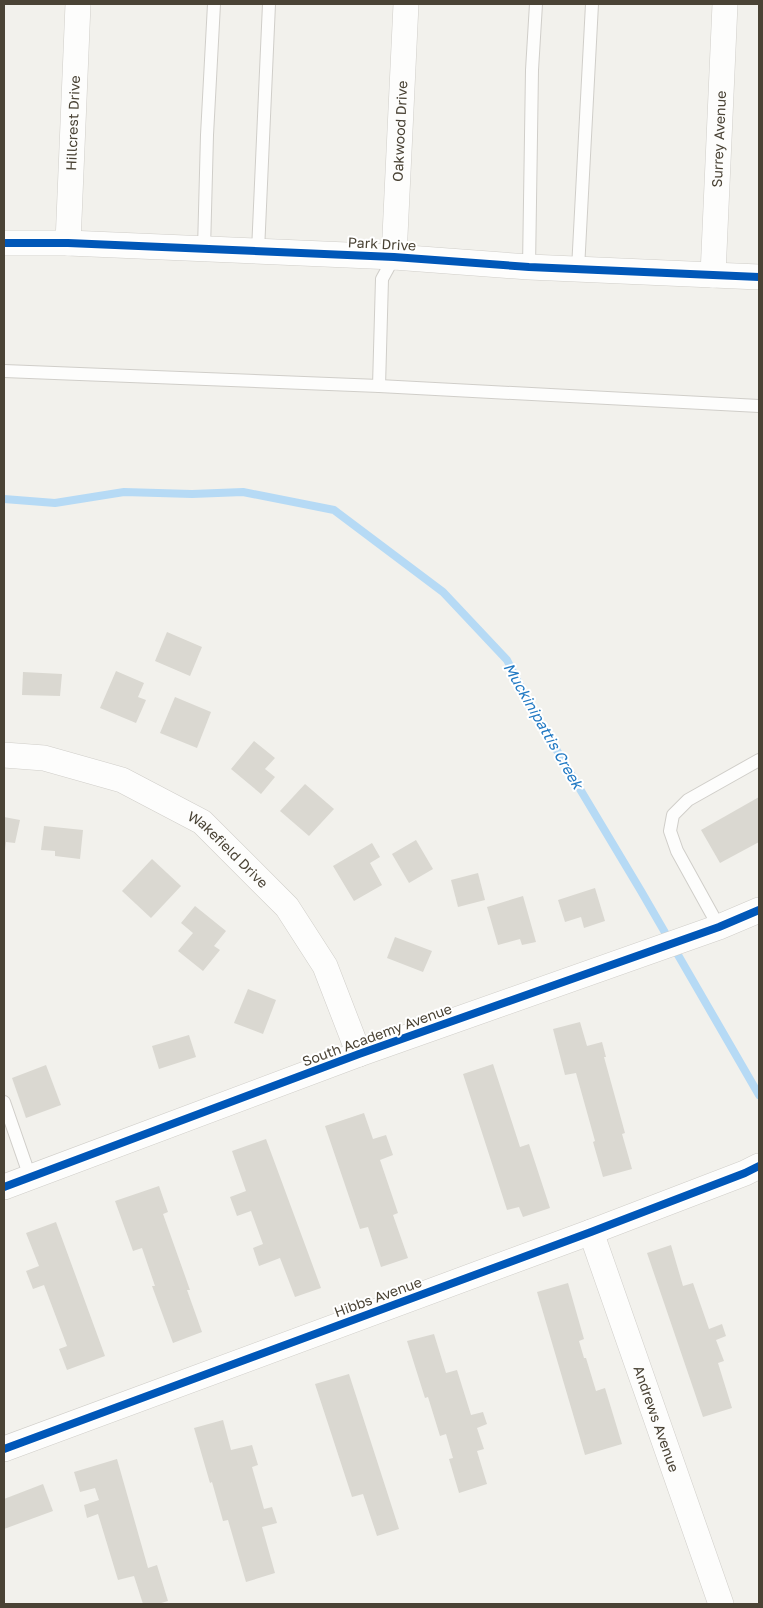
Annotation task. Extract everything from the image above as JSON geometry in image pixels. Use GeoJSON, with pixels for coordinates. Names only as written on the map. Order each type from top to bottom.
{"type":"FeatureCollection","features":[{"type":"Feature","properties":{"kind":"street","name":"Hillcrest Drive"},"geometry":{"type":"LineString","coordinates":[[68,244],[78,4]]}},
{"type":"Feature","properties":{"kind":"street","name":"Oakwood Drive"},"geometry":{"type":"LineString","coordinates":[[394,257],[406,4]]}},
{"type":"Feature","properties":{"kind":"street","name":"Surrey Avenue"},"geometry":{"type":"LineString","coordinates":[[713,274],[725,4]]}},
{"type":"Feature","properties":{"kind":"street","name":"Park Drive"},"geometry":{"type":"LineString","coordinates":[[4,243],[394,257],[529,267],[759,277]]}},
{"type":"Feature","properties":{"kind":"street","name":"Wakefield Drive"},"geometry":{"type":"LineString","coordinates":[[4,754],[44,758],[122,780],[202,822],[287,907],[325,966],[360,1054]]}},
{"type":"Feature","properties":{"kind":"street","name":"South Academy Avenue"},"geometry":{"type":"LineString","coordinates":[[4,1187],[360,1054],[719,928],[759,910]]}},
{"type":"Feature","properties":{"kind":"street","name":"Hibbs Avenue"},"geometry":{"type":"LineString","coordinates":[[4,1449],[592,1232],[745,1174],[759,1166]]}},
{"type":"Feature","properties":{"kind":"street","name":"Andrews Avenue"},"geometry":{"type":"LineString","coordinates":[[592,1232],[721,1604]]}},
{"type":"Feature","properties":{"kind":"lane"},"geometry":{"type":"LineString","coordinates":[[204,249],[207,135],[214,4]]}},
{"type":"Feature","properties":{"kind":"lane"},"geometry":{"type":"LineString","coordinates":[[258,251],[269,4]]}},
{"type":"Feature","properties":{"kind":"lane"},"geometry":{"type":"LineString","coordinates":[[529,267],[532,70],[536,4]]}},
{"type":"Feature","properties":{"kind":"lane"},"geometry":{"type":"LineString","coordinates":[[578,269],[592,4]]}},
{"type":"Feature","properties":{"kind":"lane"},"geometry":{"type":"LineString","coordinates":[[379,386],[382,278],[394,257]]}},
{"type":"Feature","properties":{"kind":"lane"},"geometry":{"type":"LineString","coordinates":[[4,371],[379,386],[759,406]]}},
{"type":"Feature","properties":{"kind":"lane"},"geometry":{"type":"LineString","coordinates":[[719,928],[677,851],[670,832],[673,814],[688,800],[759,760]]}},
{"type":"Feature","properties":{"kind":"lane"},"geometry":{"type":"LineString","coordinates":[[4,1102],[30,1177]]}},
{"type":"Feature","properties":{"kind":"building"},"geometry":{"type":"Polygon","coordinates":[[[167,632],[202,647],[190,676],[155,661],[167,632]]]}},
{"type":"Feature","properties":{"kind":"building"},"geometry":{"type":"Polygon","coordinates":[[[116,671],[144,683],[138,697],[146,700],[136,723],[100,708],[116,671]]]}},
{"type":"Feature","properties":{"kind":"building"},"geometry":{"type":"Polygon","coordinates":[[[23,672],[62,674],[60,696],[22,695],[23,672]]]}},
{"type":"Feature","properties":{"kind":"building"},"geometry":{"type":"Polygon","coordinates":[[[175,697],[211,712],[197,748],[160,733],[175,697]]]}},
{"type":"Feature","properties":{"kind":"building"},"geometry":{"type":"Polygon","coordinates":[[[254,741],[275,758],[265,769],[275,777],[261,794],[231,769],[254,741]]]}},
{"type":"Feature","properties":{"kind":"building"},"geometry":{"type":"Polygon","coordinates":[[[305,784],[334,809],[309,836],[280,811],[305,784]]]}},
{"type":"Feature","properties":{"kind":"building"},"geometry":{"type":"Polygon","coordinates":[[[759,797],[759,842],[720,863],[701,830],[759,797]]]}},
{"type":"Feature","properties":{"kind":"building"},"geometry":{"type":"Polygon","coordinates":[[[4,817],[20,820],[15,843],[6,842],[5,850],[4,817]]]}},
{"type":"Feature","properties":{"kind":"building"},"geometry":{"type":"Polygon","coordinates":[[[44,826],[83,830],[80,859],[55,856],[55,851],[41,850],[44,826]]]}},
{"type":"Feature","properties":{"kind":"building"},"geometry":{"type":"Polygon","coordinates":[[[416,840],[433,869],[409,883],[392,854],[416,840]]]}},
{"type":"Feature","properties":{"kind":"building"},"geometry":{"type":"Polygon","coordinates":[[[372,843],[380,857],[370,863],[382,885],[354,901],[333,866],[372,843]]]}},
{"type":"Feature","properties":{"kind":"building"},"geometry":{"type":"Polygon","coordinates":[[[152,859],[181,886],[151,918],[122,891],[152,859]]]}},
{"type":"Feature","properties":{"kind":"building"},"geometry":{"type":"Polygon","coordinates":[[[478,873],[485,900],[458,907],[451,880],[478,873]]]}},
{"type":"Feature","properties":{"kind":"building"},"geometry":{"type":"Polygon","coordinates":[[[595,888],[605,921],[584,928],[581,917],[565,922],[558,900],[595,888]]]}},
{"type":"Feature","properties":{"kind":"building"},"geometry":{"type":"Polygon","coordinates":[[[523,896],[536,942],[522,945],[520,939],[498,945],[487,907],[523,896]]]}},
{"type":"Feature","properties":{"kind":"building"},"geometry":{"type":"Polygon","coordinates":[[[195,906],[226,931],[214,946],[220,950],[203,971],[178,951],[193,933],[181,923],[195,906]]]}},
{"type":"Feature","properties":{"kind":"building"},"geometry":{"type":"Polygon","coordinates":[[[395,937],[432,951],[423,972],[387,958],[395,937]]]}},
{"type":"Feature","properties":{"kind":"building"},"geometry":{"type":"Polygon","coordinates":[[[248,989],[276,1000],[263,1034],[234,1023],[248,989]]]}},
{"type":"Feature","properties":{"kind":"building"},"geometry":{"type":"Polygon","coordinates":[[[580,1022],[587,1046],[602,1042],[606,1057],[604,1057],[625,1133],[622,1134],[632,1169],[603,1177],[576,1073],[565,1075],[553,1029],[580,1022]]]}},
{"type":"Feature","properties":{"kind":"building"},"geometry":{"type":"Polygon","coordinates":[[[189,1035],[196,1057],[159,1069],[152,1046],[189,1035]]]}},
{"type":"Feature","properties":{"kind":"building"},"geometry":{"type":"Polygon","coordinates":[[[493,1064],[520,1147],[529,1144],[550,1208],[523,1217],[519,1207],[507,1210],[463,1074],[493,1064]]]}},
{"type":"Feature","properties":{"kind":"building"},"geometry":{"type":"Polygon","coordinates":[[[46,1065],[61,1105],[26,1118],[12,1078],[46,1065]]]}},
{"type":"Feature","properties":{"kind":"building"},"geometry":{"type":"Polygon","coordinates":[[[364,1113],[373,1139],[386,1135],[393,1155],[380,1160],[398,1213],[393,1215],[408,1258],[381,1267],[368,1227],[360,1229],[325,1126],[364,1113]]]}},
{"type":"Feature","properties":{"kind":"building"},"geometry":{"type":"Polygon","coordinates":[[[266,1139],[321,1288],[295,1297],[280,1258],[259,1266],[253,1248],[263,1244],[251,1211],[237,1216],[230,1197],[246,1191],[232,1151],[266,1139]]]}},
{"type":"Feature","properties":{"kind":"building"},"geometry":{"type":"Polygon","coordinates":[[[159,1186],[168,1212],[163,1214],[190,1290],[187,1290],[202,1332],[173,1343],[152,1286],[155,1286],[142,1248],[133,1251],[115,1201],[159,1186]]]}},
{"type":"Feature","properties":{"kind":"building"},"geometry":{"type":"Polygon","coordinates":[[[56,1222],[105,1356],[67,1370],[59,1349],[67,1346],[44,1285],[33,1289],[26,1271],[39,1266],[26,1233],[56,1222]]]}},
{"type":"Feature","properties":{"kind":"building"},"geometry":{"type":"Polygon","coordinates":[[[671,1245],[683,1286],[693,1283],[709,1329],[722,1324],[726,1336],[716,1340],[724,1361],[718,1363],[732,1408],[703,1417],[647,1253],[671,1245]]]}},
{"type":"Feature","properties":{"kind":"building"},"geometry":{"type":"Polygon","coordinates":[[[568,1283],[584,1339],[579,1341],[584,1358],[586,1358],[596,1391],[605,1388],[622,1444],[585,1455],[537,1292],[568,1283]]]}},
{"type":"Feature","properties":{"kind":"building"},"geometry":{"type":"Polygon","coordinates":[[[434,1334],[446,1373],[457,1370],[471,1415],[483,1412],[487,1424],[477,1428],[484,1449],[477,1451],[487,1484],[459,1493],[449,1459],[453,1458],[446,1434],[440,1436],[428,1397],[425,1398],[407,1341],[434,1334]]]}},
{"type":"Feature","properties":{"kind":"building"},"geometry":{"type":"Polygon","coordinates":[[[349,1374],[399,1529],[377,1536],[363,1494],[352,1497],[315,1384],[349,1374]]]}},
{"type":"Feature","properties":{"kind":"building"},"geometry":{"type":"Polygon","coordinates":[[[223,1420],[231,1450],[252,1445],[258,1465],[252,1467],[264,1509],[272,1507],[277,1523],[262,1527],[275,1573],[246,1582],[228,1520],[223,1521],[194,1428],[223,1420]]]}},
{"type":"Feature","properties":{"kind":"building"},"geometry":{"type":"Polygon","coordinates":[[[117,1459],[148,1568],[157,1565],[168,1601],[158,1604],[143,1604],[134,1576],[118,1580],[98,1514],[87,1518],[84,1505],[99,1500],[95,1488],[80,1492],[74,1472],[117,1459]]]}},
{"type":"Feature","properties":{"kind":"building"},"geometry":{"type":"Polygon","coordinates":[[[43,1484],[53,1511],[4,1529],[4,1499],[43,1484]]]}},
{"type":"Feature","properties":{"kind":"waterway","name":"Muckinipattis Creek"},"geometry":{"type":"LineString","coordinates":[[4,499],[55,503],[124,492],[192,494],[243,492],[334,510],[443,592],[507,660],[532,709],[641,891],[759,1095]]}},
{"type":"Feature","properties":{"kind":"cycle path"},"geometry":{"type":"LineString","coordinates":[[4,243],[68,243],[394,257],[529,267],[759,277]]}},
{"type":"Feature","properties":{"kind":"cycle path"},"geometry":{"type":"LineString","coordinates":[[4,1187],[359,1054],[719,927],[759,910]]}},
{"type":"Feature","properties":{"kind":"cycle path"},"geometry":{"type":"LineString","coordinates":[[4,1449],[591,1232],[759,1166]]}}]}
